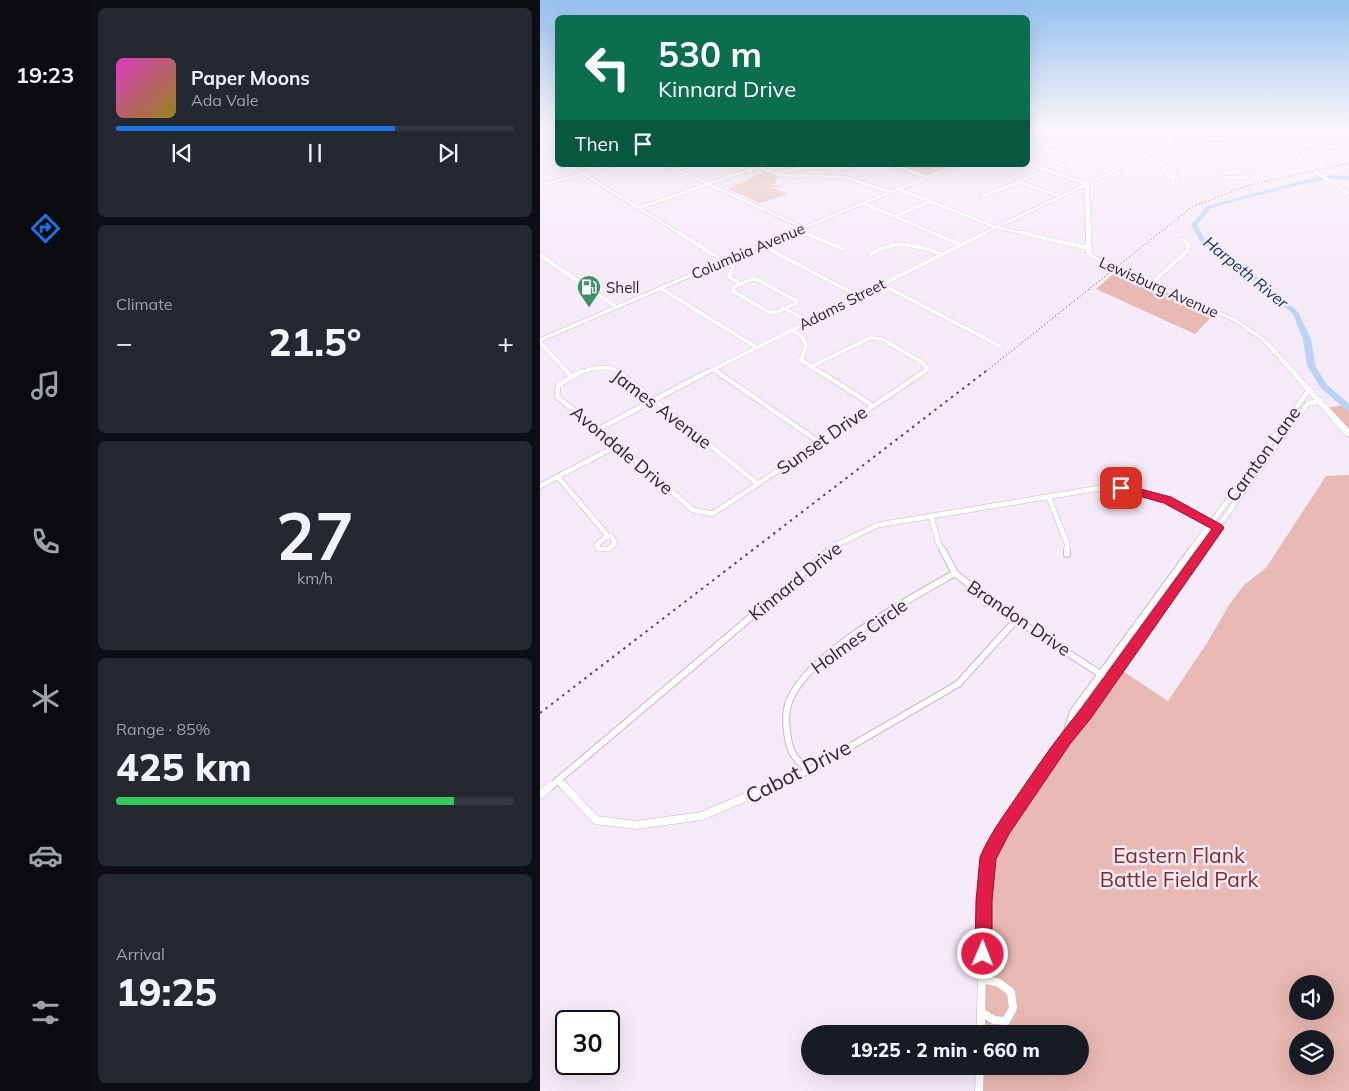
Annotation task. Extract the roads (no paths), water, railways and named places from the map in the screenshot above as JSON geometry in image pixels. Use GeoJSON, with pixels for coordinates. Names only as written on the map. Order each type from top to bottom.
{"type":"FeatureCollection","features":[{"type":"Feature","properties":{"kind":"main road","name":"Columbia Avenue"},"geometry":{"type":"LineString","coordinates":[[540,341],[724,260],[922,179]]}},
{"type":"Feature","properties":{"kind":"main road"},"geometry":{"type":"LineString","coordinates":[[1086,184],[1097,179]]}},
{"type":"Feature","properties":{"kind":"main road"},"geometry":{"type":"LineString","coordinates":[[1325,179],[1349,194]]}},
{"type":"Feature","properties":{"kind":"main road","name":"Lewisburg Avenue"},"geometry":{"type":"LineString","coordinates":[[1086,184],[1088,248],[1093,257],[1235,320],[1251,330],[1264,340],[1349,434]]}},
{"type":"Feature","properties":{"kind":"street"},"geometry":{"type":"LineString","coordinates":[[540,185],[562,179]]}},
{"type":"Feature","properties":{"kind":"street"},"geometry":{"type":"LineString","coordinates":[[592,179],[724,260],[733,267],[729,277],[741,284]]}},
{"type":"Feature","properties":{"kind":"street"},"geometry":{"type":"LineString","coordinates":[[699,179],[842,249]]}},
{"type":"Feature","properties":{"kind":"street"},"geometry":{"type":"LineString","coordinates":[[639,208],[725,179]]}},
{"type":"Feature","properties":{"kind":"street"},"geometry":{"type":"LineString","coordinates":[[851,179],[890,192]]}},
{"type":"Feature","properties":{"kind":"street"},"geometry":{"type":"LineString","coordinates":[[981,197],[1025,179]]}},
{"type":"Feature","properties":{"kind":"street"},"geometry":{"type":"LineString","coordinates":[[1071,179],[1086,184]]}},
{"type":"Feature","properties":{"kind":"street"},"geometry":{"type":"LineString","coordinates":[[1171,188],[1174,179]]}},
{"type":"Feature","properties":{"kind":"street"},"geometry":{"type":"LineString","coordinates":[[1019,182],[1060,196]]}},
{"type":"Feature","properties":{"kind":"street","name":"Adams Street"},"geometry":{"type":"LineString","coordinates":[[599,428],[807,321],[995,227],[1086,184]]}},
{"type":"Feature","properties":{"kind":"street"},"geometry":{"type":"LineString","coordinates":[[899,188],[995,227],[1088,248]]}},
{"type":"Feature","properties":{"kind":"street"},"geometry":{"type":"LineString","coordinates":[[894,217],[931,201]]}},
{"type":"Feature","properties":{"kind":"street"},"geometry":{"type":"LineString","coordinates":[[863,203],[962,244]]}},
{"type":"Feature","properties":{"kind":"street"},"geometry":{"type":"LineString","coordinates":[[1152,283],[1187,251],[1189,245],[1182,240]]}},
{"type":"Feature","properties":{"kind":"street"},"geometry":{"type":"LineString","coordinates":[[872,254],[882,246],[895,243],[916,245],[941,254]]}},
{"type":"Feature","properties":{"kind":"street"},"geometry":{"type":"LineString","coordinates":[[761,245],[858,296]]}},
{"type":"Feature","properties":{"kind":"street"},"geometry":{"type":"LineString","coordinates":[[540,255],[616,307]]}},
{"type":"Feature","properties":{"kind":"street"},"geometry":{"type":"LineString","coordinates":[[756,279],[795,300],[796,302],[784,308],[776,312],[769,312],[732,291],[734,287],[756,279]]}},
{"type":"Feature","properties":{"kind":"street"},"geometry":{"type":"LineString","coordinates":[[881,284],[1000,346]]}},
{"type":"Feature","properties":{"kind":"street"},"geometry":{"type":"LineString","coordinates":[[660,288],[756,347]]}},
{"type":"Feature","properties":{"kind":"street"},"geometry":{"type":"LineString","coordinates":[[784,308],[807,321]]}},
{"type":"Feature","properties":{"kind":"street"},"geometry":{"type":"LineString","coordinates":[[791,330],[802,336],[806,346],[801,360],[872,405]]}},
{"type":"Feature","properties":{"kind":"street","name":"Sunset Drive"},"geometry":{"type":"LineString","coordinates":[[712,514],[925,371],[926,368],[923,363],[882,339],[870,338],[812,366]]}},
{"type":"Feature","properties":{"kind":"street"},"geometry":{"type":"LineString","coordinates":[[540,341],[571,376]]}},
{"type":"Feature","properties":{"kind":"street","name":"James Avenue"},"geometry":{"type":"LineString","coordinates":[[571,376],[594,368],[614,368],[759,484]]}},
{"type":"Feature","properties":{"kind":"street"},"geometry":{"type":"LineString","coordinates":[[714,370],[819,442]]}},
{"type":"Feature","properties":{"kind":"street","name":"Avondale Drive"},"geometry":{"type":"LineString","coordinates":[[571,376],[558,385],[557,397],[599,428],[693,510],[712,514]]}},
{"type":"Feature","properties":{"kind":"street","name":"Carnton Lane"},"geometry":{"type":"LineString","coordinates":[[1065,739],[1073,712],[1309,390]]}},
{"type":"Feature","properties":{"kind":"street","name":"Carnton Lane"},"geometry":{"type":"LineString","coordinates":[[981,1025],[984,901],[988,857],[1004,828],[1065,739],[1086,714],[1298,416],[1308,404],[1318,401]]}},
{"type":"Feature","properties":{"kind":"street"},"geometry":{"type":"LineString","coordinates":[[540,486],[618,445]]}},
{"type":"Feature","properties":{"kind":"street"},"geometry":{"type":"LineString","coordinates":[[558,477],[608,536]]}},
{"type":"Feature","properties":{"kind":"street","name":"Kinnard Drive"},"geometry":{"type":"LineString","coordinates":[[540,795],[836,545],[878,524],[1049,498],[1106,487],[1121,488],[1167,500],[1218,528]]}},
{"type":"Feature","properties":{"kind":"street"},"geometry":{"type":"LineString","coordinates":[[1049,498],[1066,543],[1067,554]]}},
{"type":"Feature","properties":{"kind":"street","name":"Brandon Drive"},"geometry":{"type":"LineString","coordinates":[[931,516],[938,542],[955,573],[995,606],[1110,680]]}},
{"type":"Feature","properties":{"kind":"street","name":"Holmes Circle"},"geometry":{"type":"LineString","coordinates":[[808,771],[791,749],[786,708],[794,688],[812,668],[887,611],[955,573]]}},
{"type":"Feature","properties":{"kind":"street","name":"Cabot Drive"},"geometry":{"type":"LineString","coordinates":[[558,780],[596,820],[636,825],[702,816],[808,771],[958,684],[1017,620]]}},
{"type":"Feature","properties":{"kind":"street"},"geometry":{"type":"LineString","coordinates":[[982,1012],[994,1020],[1002,1022],[1010,1017],[1014,1007],[1014,998],[1010,990],[1000,983],[983,978]]}},
{"type":"Feature","properties":{"kind":"street"},"geometry":{"type":"LineString","coordinates":[[979,1091],[980,1075]]}},
{"type":"Feature","properties":{"kind":"waterway","name":"Harpeth River"},"geometry":{"type":"LineString","coordinates":[[1320,179],[1209,207],[1194,225],[1203,241],[1218,253],[1240,266],[1296,313],[1307,339],[1311,365],[1323,385],[1349,408]]}},
{"type":"Feature","properties":{"kind":"railway"},"geometry":{"type":"LineString","coordinates":[[984,373],[1192,207],[1249,185],[1277,179]]}},
{"type":"Feature","properties":{"kind":"railway"},"geometry":{"type":"LineString","coordinates":[[540,713],[986,371]]}},
{"type":"Feature","properties":{"kind":"place","name":"Shell"},"geometry":{"type":"Point","coordinates":[589,308]}},
{"type":"Feature","properties":{"kind":"park label","name":"Eastern Flank Battle Field Park"},"geometry":{"type":"Point","coordinates":[1179,867]}}]}
